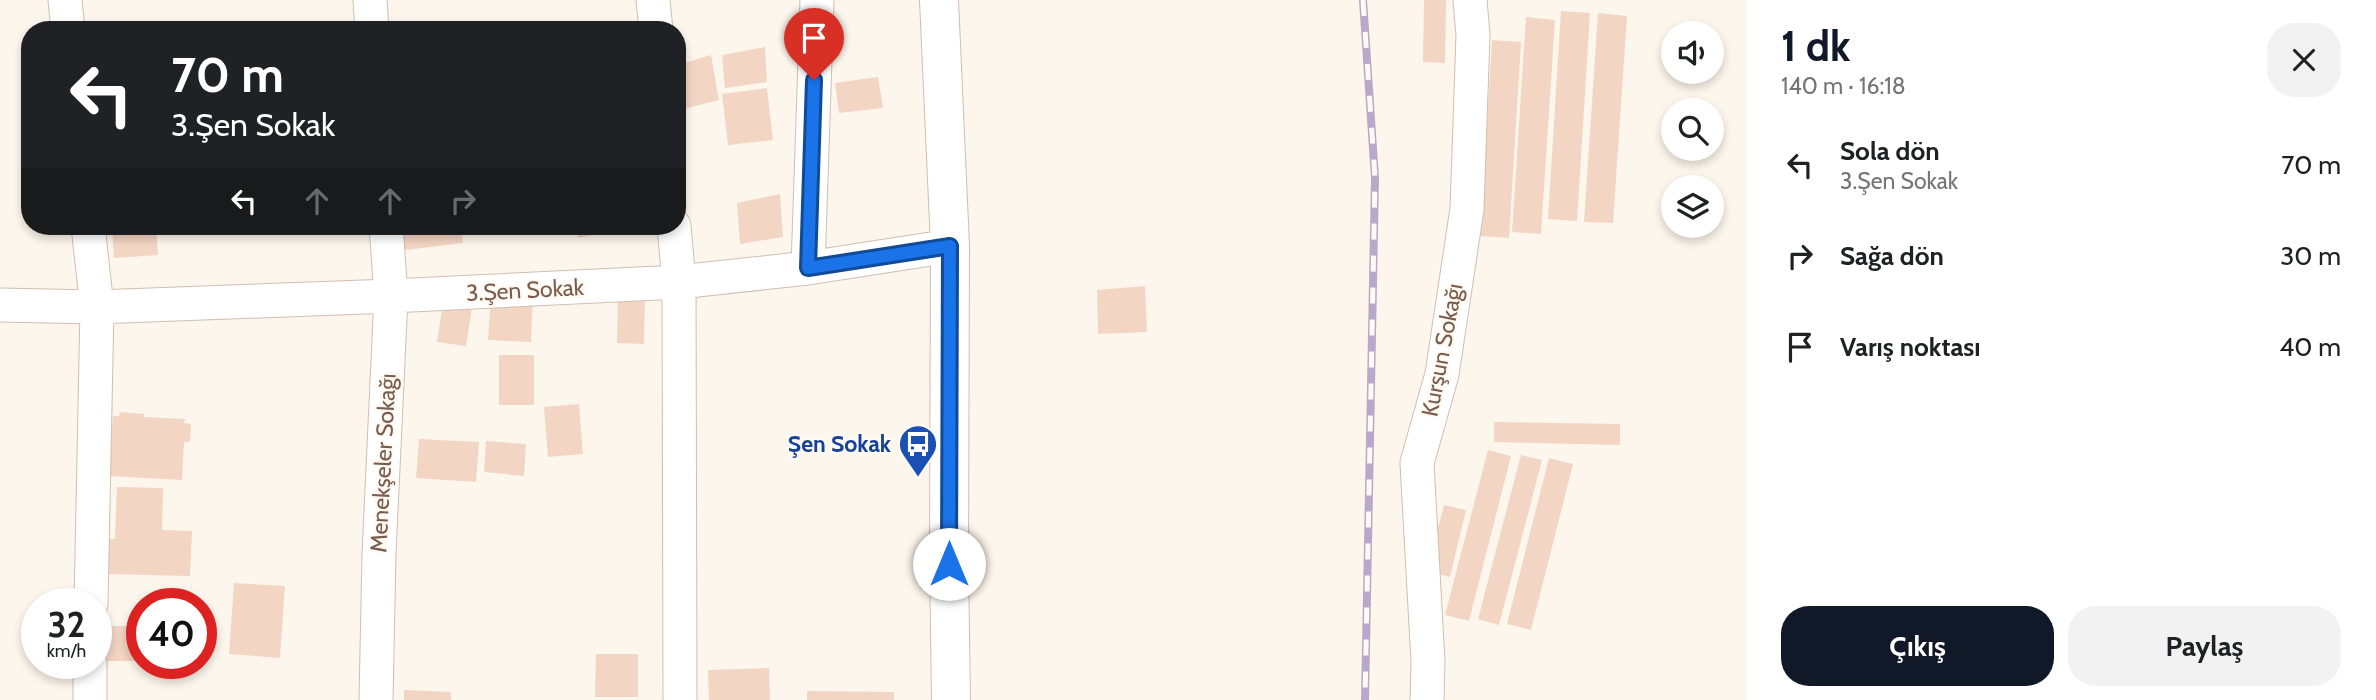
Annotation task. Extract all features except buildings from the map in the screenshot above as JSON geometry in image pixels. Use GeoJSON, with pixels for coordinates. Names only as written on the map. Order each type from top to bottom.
{"type":"FeatureCollection","features":[{"type":"Feature","properties":{"kind":"street"},"geometry":{"type":"LineString","coordinates":[[65,0],[67,21]]}},
{"type":"Feature","properties":{"kind":"street"},"geometry":{"type":"LineString","coordinates":[[370,0],[371,21]]}},
{"type":"Feature","properties":{"kind":"street"},"geometry":{"type":"LineString","coordinates":[[653,0],[655,21]]}},
{"type":"Feature","properties":{"kind":"street"},"geometry":{"type":"LineString","coordinates":[[808,268],[817,0]]}},
{"type":"Feature","properties":{"kind":"street"},"geometry":{"type":"LineString","coordinates":[[939,0],[950,246],[951,700]]}},
{"type":"Feature","properties":{"kind":"street","name":"Kurşun Sokağı"},"geometry":{"type":"LineString","coordinates":[[1427,700],[1429,662],[1417,463],[1442,374],[1467,209],[1473,35],[1470,0]]}},
{"type":"Feature","properties":{"kind":"street"},"geometry":{"type":"LineString","coordinates":[[89,235],[97,307],[91,588]]}},
{"type":"Feature","properties":{"kind":"street","name":"Menekşeler Sokağı"},"geometry":{"type":"LineString","coordinates":[[376,700],[379,554],[391,296],[387,235]]}},
{"type":"Feature","properties":{"kind":"street"},"geometry":{"type":"LineString","coordinates":[[675,235],[679,282],[680,700]]}},
{"type":"Feature","properties":{"kind":"street","name":"3.Şen Sokak"},"geometry":{"type":"LineString","coordinates":[[0,305],[97,307],[679,282],[808,268],[950,246]]}},
{"type":"Feature","properties":{"kind":"street"},"geometry":{"type":"LineString","coordinates":[[90,679],[90,700]]}},
{"type":"Feature","properties":{"kind":"railway"},"geometry":{"type":"LineString","coordinates":[[1363,0],[1375,178],[1365,700]]}},
{"type":"Feature","properties":{"kind":"place","name":"Şen Sokak"},"geometry":{"type":"Point","coordinates":[918,478]}},
{"type":"Feature","properties":{"kind":"route"},"geometry":{"type":"LineString","coordinates":[[814,80],[808,268],[950,246],[949,564]]}}]}
